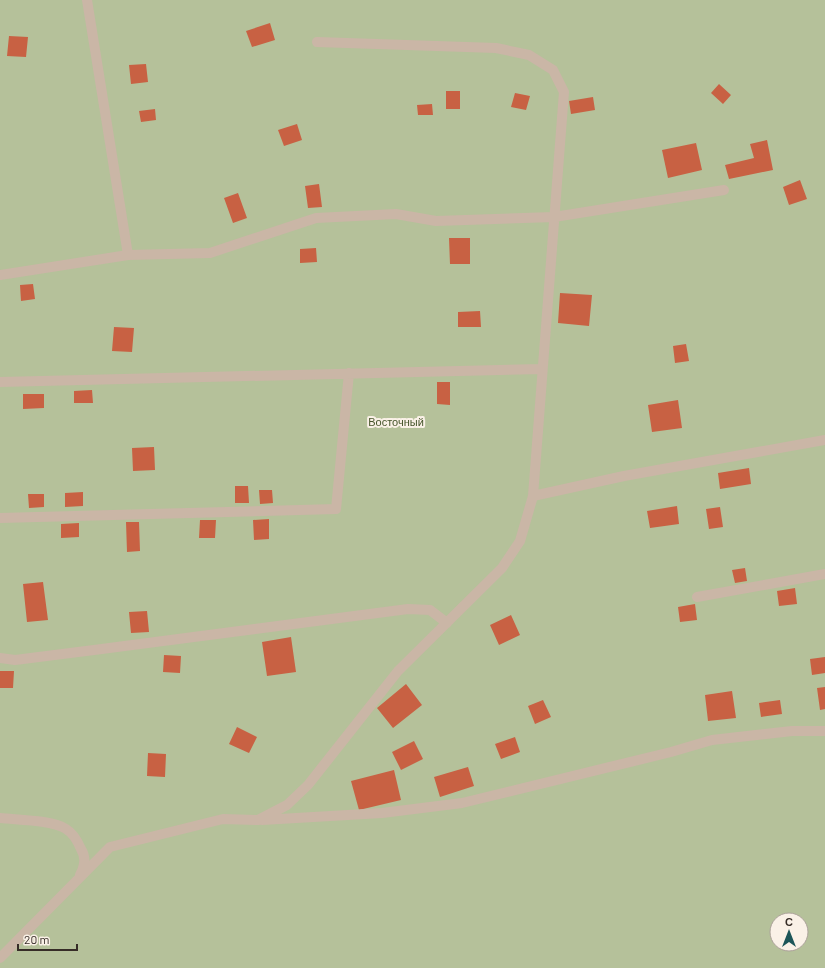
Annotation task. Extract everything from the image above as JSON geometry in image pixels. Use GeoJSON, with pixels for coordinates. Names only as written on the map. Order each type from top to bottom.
{"type":"FeatureCollection","features":[{"type":"Feature","properties":{"kind":"street"},"geometry":{"type":"LineString","coordinates":[[87,0],[128,255]]}},
{"type":"Feature","properties":{"kind":"street"},"geometry":{"type":"LineString","coordinates":[[258,820],[287,805],[308,785],[398,671],[502,568],[520,541],[533,496],[564,92],[553,70],[529,55],[496,48],[317,42]]}},
{"type":"Feature","properties":{"kind":"street"},"geometry":{"type":"LineString","coordinates":[[0,275],[128,255],[210,253],[316,218],[396,214],[436,221],[554,217],[724,190]]}},
{"type":"Feature","properties":{"kind":"street"},"geometry":{"type":"LineString","coordinates":[[0,382],[542,369]]}},
{"type":"Feature","properties":{"kind":"street"},"geometry":{"type":"LineString","coordinates":[[0,518],[336,509],[349,373]]}},
{"type":"Feature","properties":{"kind":"street"},"geometry":{"type":"LineString","coordinates":[[533,496],[624,476],[825,440]]}},
{"type":"Feature","properties":{"kind":"street"},"geometry":{"type":"LineString","coordinates":[[697,597],[825,574]]}},
{"type":"Feature","properties":{"kind":"street"},"geometry":{"type":"LineString","coordinates":[[0,658],[14,660],[408,609],[430,610],[447,623]]}},
{"type":"Feature","properties":{"kind":"street"},"geometry":{"type":"LineString","coordinates":[[0,958],[110,847],[223,819],[258,820],[382,813],[462,803],[671,752],[712,740],[792,731],[825,731]]}},
{"type":"Feature","properties":{"kind":"street"},"geometry":{"type":"LineString","coordinates":[[0,818],[54,824],[67,829],[84,853],[85,861],[83,869],[75,881]]}},
{"type":"Feature","properties":{"kind":"green space","name":"Восточный"},"geometry":{"type":"Polygon","coordinates":[[[0,0],[825,0],[825,968],[0,968],[0,0]]]}},
{"type":"Feature","properties":{"kind":"building"},"geometry":{"type":"Polygon","coordinates":[[[270,23],[275,40],[252,47],[246,31],[270,23]]]}},
{"type":"Feature","properties":{"kind":"building"},"geometry":{"type":"Polygon","coordinates":[[[9,36],[28,37],[26,57],[7,56],[9,36]]]}},
{"type":"Feature","properties":{"kind":"building"},"geometry":{"type":"Polygon","coordinates":[[[146,64],[148,82],[131,84],[129,65],[146,64]]]}},
{"type":"Feature","properties":{"kind":"building"},"geometry":{"type":"Polygon","coordinates":[[[719,84],[731,95],[723,104],[711,93],[719,84]]]}},
{"type":"Feature","properties":{"kind":"building"},"geometry":{"type":"Polygon","coordinates":[[[446,91],[460,91],[460,109],[446,109],[446,91]]]}},
{"type":"Feature","properties":{"kind":"building"},"geometry":{"type":"Polygon","coordinates":[[[515,93],[530,96],[526,110],[511,107],[515,93]]]}},
{"type":"Feature","properties":{"kind":"building"},"geometry":{"type":"Polygon","coordinates":[[[593,97],[595,110],[571,114],[569,101],[593,97]]]}},
{"type":"Feature","properties":{"kind":"building"},"geometry":{"type":"Polygon","coordinates":[[[432,104],[433,115],[418,115],[417,105],[432,104]]]}},
{"type":"Feature","properties":{"kind":"building"},"geometry":{"type":"Polygon","coordinates":[[[155,109],[156,120],[141,122],[139,111],[155,109]]]}},
{"type":"Feature","properties":{"kind":"building"},"geometry":{"type":"Polygon","coordinates":[[[297,124],[302,140],[284,146],[278,130],[297,124]]]}},
{"type":"Feature","properties":{"kind":"building"},"geometry":{"type":"Polygon","coordinates":[[[767,140],[773,170],[729,179],[725,165],[754,158],[750,144],[767,140]]]}},
{"type":"Feature","properties":{"kind":"building"},"geometry":{"type":"Polygon","coordinates":[[[696,143],[702,170],[668,178],[662,150],[696,143]]]}},
{"type":"Feature","properties":{"kind":"building"},"geometry":{"type":"Polygon","coordinates":[[[800,180],[807,199],[789,205],[783,187],[800,180]]]}},
{"type":"Feature","properties":{"kind":"building"},"geometry":{"type":"Polygon","coordinates":[[[319,184],[322,207],[308,208],[305,186],[319,184]]]}},
{"type":"Feature","properties":{"kind":"building"},"geometry":{"type":"Polygon","coordinates":[[[238,193],[247,218],[233,223],[224,198],[238,193]]]}},
{"type":"Feature","properties":{"kind":"building"},"geometry":{"type":"Polygon","coordinates":[[[449,238],[470,238],[470,264],[450,264],[449,238]]]}},
{"type":"Feature","properties":{"kind":"building"},"geometry":{"type":"Polygon","coordinates":[[[316,248],[317,262],[300,263],[300,249],[316,248]]]}},
{"type":"Feature","properties":{"kind":"building"},"geometry":{"type":"Polygon","coordinates":[[[33,284],[35,299],[21,301],[20,285],[33,284]]]}},
{"type":"Feature","properties":{"kind":"building"},"geometry":{"type":"Polygon","coordinates":[[[560,293],[592,295],[589,326],[558,323],[560,293]]]}},
{"type":"Feature","properties":{"kind":"building"},"geometry":{"type":"Polygon","coordinates":[[[480,311],[481,327],[458,327],[458,312],[480,311]]]}},
{"type":"Feature","properties":{"kind":"building"},"geometry":{"type":"Polygon","coordinates":[[[114,327],[134,328],[132,352],[112,351],[114,327]]]}},
{"type":"Feature","properties":{"kind":"building"},"geometry":{"type":"Polygon","coordinates":[[[686,344],[689,361],[675,363],[673,346],[686,344]]]}},
{"type":"Feature","properties":{"kind":"building"},"geometry":{"type":"Polygon","coordinates":[[[437,382],[450,382],[450,405],[437,404],[437,382]]]}},
{"type":"Feature","properties":{"kind":"building"},"geometry":{"type":"Polygon","coordinates":[[[92,390],[93,403],[74,403],[74,391],[92,390]]]}},
{"type":"Feature","properties":{"kind":"building"},"geometry":{"type":"Polygon","coordinates":[[[23,394],[44,394],[44,408],[23,409],[23,394]]]}},
{"type":"Feature","properties":{"kind":"building"},"geometry":{"type":"Polygon","coordinates":[[[678,400],[682,428],[652,432],[648,405],[678,400]]]}},
{"type":"Feature","properties":{"kind":"building"},"geometry":{"type":"Polygon","coordinates":[[[154,447],[155,470],[133,471],[132,448],[154,447]]]}},
{"type":"Feature","properties":{"kind":"building"},"geometry":{"type":"Polygon","coordinates":[[[749,468],[751,484],[720,489],[718,473],[749,468]]]}},
{"type":"Feature","properties":{"kind":"building"},"geometry":{"type":"Polygon","coordinates":[[[235,486],[248,486],[249,503],[235,503],[235,486]]]}},
{"type":"Feature","properties":{"kind":"building"},"geometry":{"type":"Polygon","coordinates":[[[259,490],[272,490],[273,503],[260,504],[259,490]]]}},
{"type":"Feature","properties":{"kind":"building"},"geometry":{"type":"Polygon","coordinates":[[[83,492],[83,506],[65,507],[65,493],[83,492]]]}},
{"type":"Feature","properties":{"kind":"building"},"geometry":{"type":"Polygon","coordinates":[[[28,494],[44,494],[44,507],[29,508],[28,494]]]}},
{"type":"Feature","properties":{"kind":"building"},"geometry":{"type":"Polygon","coordinates":[[[677,506],[679,524],[650,528],[647,511],[677,506]]]}},
{"type":"Feature","properties":{"kind":"building"},"geometry":{"type":"Polygon","coordinates":[[[720,507],[723,527],[709,529],[706,509],[720,507]]]}},
{"type":"Feature","properties":{"kind":"building"},"geometry":{"type":"Polygon","coordinates":[[[269,519],[269,539],[254,540],[253,520],[269,519]]]}},
{"type":"Feature","properties":{"kind":"building"},"geometry":{"type":"Polygon","coordinates":[[[200,520],[216,520],[215,538],[199,538],[200,520]]]}},
{"type":"Feature","properties":{"kind":"building"},"geometry":{"type":"Polygon","coordinates":[[[126,522],[139,522],[140,551],[127,552],[126,522]]]}},
{"type":"Feature","properties":{"kind":"building"},"geometry":{"type":"Polygon","coordinates":[[[79,523],[79,537],[61,538],[61,524],[79,523]]]}},
{"type":"Feature","properties":{"kind":"building"},"geometry":{"type":"Polygon","coordinates":[[[745,568],[747,581],[735,583],[732,570],[745,568]]]}},
{"type":"Feature","properties":{"kind":"building"},"geometry":{"type":"Polygon","coordinates":[[[43,582],[48,620],[27,622],[23,584],[43,582]]]}},
{"type":"Feature","properties":{"kind":"building"},"geometry":{"type":"Polygon","coordinates":[[[795,588],[797,604],[779,606],[777,591],[795,588]]]}},
{"type":"Feature","properties":{"kind":"building"},"geometry":{"type":"Polygon","coordinates":[[[695,604],[697,620],[680,622],[678,607],[695,604]]]}},
{"type":"Feature","properties":{"kind":"building"},"geometry":{"type":"Polygon","coordinates":[[[147,611],[149,632],[131,633],[129,612],[147,611]]]}},
{"type":"Feature","properties":{"kind":"building"},"geometry":{"type":"Polygon","coordinates":[[[511,615],[520,635],[499,645],[490,625],[511,615]]]}},
{"type":"Feature","properties":{"kind":"building"},"geometry":{"type":"Polygon","coordinates":[[[291,637],[296,672],[267,676],[262,642],[291,637]]]}},
{"type":"Feature","properties":{"kind":"building"},"geometry":{"type":"Polygon","coordinates":[[[164,655],[181,656],[180,673],[163,672],[164,655]]]}},
{"type":"Feature","properties":{"kind":"building"},"geometry":{"type":"Polygon","coordinates":[[[825,657],[825,673],[812,675],[810,659],[825,657]]]}},
{"type":"Feature","properties":{"kind":"building"},"geometry":{"type":"Polygon","coordinates":[[[0,671],[14,671],[13,688],[0,688],[0,671]]]}},
{"type":"Feature","properties":{"kind":"building"},"geometry":{"type":"Polygon","coordinates":[[[406,684],[422,705],[393,728],[377,708],[406,684]]]}},
{"type":"Feature","properties":{"kind":"building"},"geometry":{"type":"Polygon","coordinates":[[[825,687],[825,709],[820,710],[817,688],[825,687]]]}},
{"type":"Feature","properties":{"kind":"building"},"geometry":{"type":"Polygon","coordinates":[[[732,691],[736,718],[708,721],[705,695],[732,691]]]}},
{"type":"Feature","properties":{"kind":"building"},"geometry":{"type":"Polygon","coordinates":[[[543,700],[551,717],[535,724],[528,706],[543,700]]]}},
{"type":"Feature","properties":{"kind":"building"},"geometry":{"type":"Polygon","coordinates":[[[780,700],[782,714],[761,717],[759,703],[780,700]]]}},
{"type":"Feature","properties":{"kind":"building"},"geometry":{"type":"Polygon","coordinates":[[[237,727],[257,737],[249,753],[229,744],[237,727]]]}},
{"type":"Feature","properties":{"kind":"building"},"geometry":{"type":"Polygon","coordinates":[[[515,737],[520,752],[501,759],[495,744],[515,737]]]}},
{"type":"Feature","properties":{"kind":"building"},"geometry":{"type":"Polygon","coordinates":[[[414,741],[423,759],[401,770],[392,752],[414,741]]]}},
{"type":"Feature","properties":{"kind":"building"},"geometry":{"type":"Polygon","coordinates":[[[148,753],[166,754],[165,777],[147,776],[148,753]]]}},
{"type":"Feature","properties":{"kind":"building"},"geometry":{"type":"Polygon","coordinates":[[[468,767],[474,786],[440,797],[434,777],[468,767]]]}},
{"type":"Feature","properties":{"kind":"building"},"geometry":{"type":"Polygon","coordinates":[[[394,770],[401,800],[359,810],[351,781],[394,770]]]}}]}
